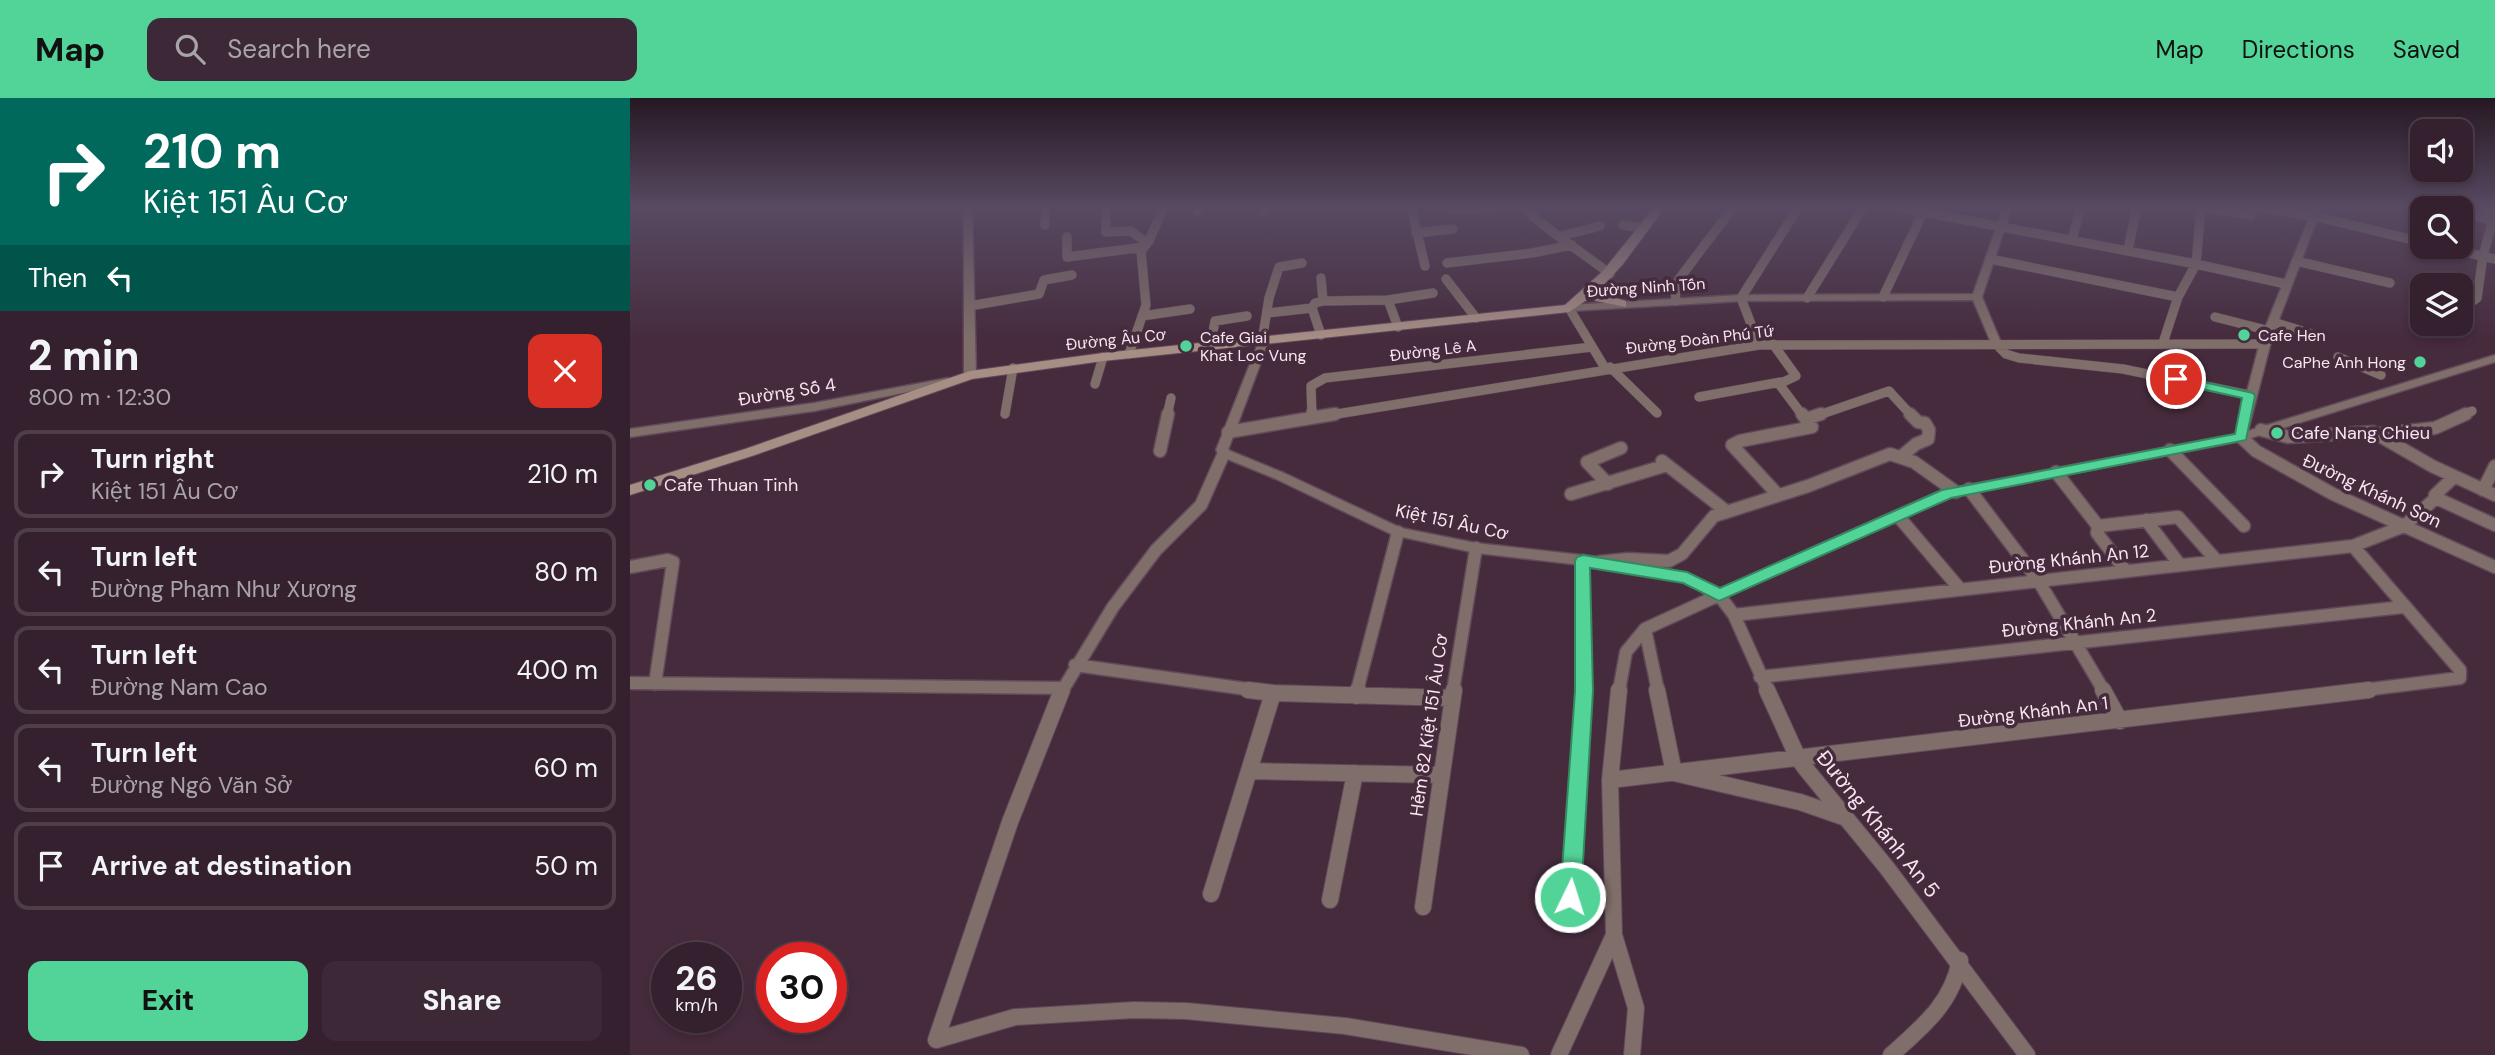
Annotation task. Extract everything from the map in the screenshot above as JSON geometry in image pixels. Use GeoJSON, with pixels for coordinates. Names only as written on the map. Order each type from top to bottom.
{"type":"FeatureCollection","features":[{"type":"Feature","properties":{"kind":"main road","name":"Đường Âu Cơ"},"geometry":{"type":"LineString","coordinates":[[630,490],[750,452],[970,375],[1129,354],[1569,308],[1593,291],[1627,251]]}},
{"type":"Feature","properties":{"kind":"main road"},"geometry":{"type":"LineString","coordinates":[[1593,291],[1600,298],[1621,304]]}},
{"type":"Feature","properties":{"kind":"street"},"geometry":{"type":"LineString","coordinates":[[968,251],[970,375]]}},
{"type":"Feature","properties":{"kind":"street"},"geometry":{"type":"LineString","coordinates":[[1067,251],[1067,257],[1108,251]]}},
{"type":"Feature","properties":{"kind":"street"},"geometry":{"type":"LineString","coordinates":[[1129,354],[1146,304],[1141,251]]}},
{"type":"Feature","properties":{"kind":"street"},"geometry":{"type":"LineString","coordinates":[[1421,251],[1425,266]]}},
{"type":"Feature","properties":{"kind":"street"},"geometry":{"type":"LineString","coordinates":[[1447,263],[1533,251]]}},
{"type":"Feature","properties":{"kind":"street"},"geometry":{"type":"LineString","coordinates":[[1579,251],[1610,274]]}},
{"type":"Feature","properties":{"kind":"street"},"geometry":{"type":"LineString","coordinates":[[1676,301],[1675,289],[1679,279],[1700,251]]}},
{"type":"Feature","properties":{"kind":"street"},"geometry":{"type":"LineString","coordinates":[[1759,345],[1741,298],[1771,251]]}},
{"type":"Feature","properties":{"kind":"street"},"geometry":{"type":"LineString","coordinates":[[1807,298],[1836,251]]}},
{"type":"Feature","properties":{"kind":"street"},"geometry":{"type":"LineString","coordinates":[[1883,298],[1905,251]]}},
{"type":"Feature","properties":{"kind":"street"},"geometry":{"type":"LineString","coordinates":[[1993,251],[1977,297],[1997,345],[2007,355],[2026,359],[2095,363],[2249,396]]}},
{"type":"Feature","properties":{"kind":"street"},"geometry":{"type":"LineString","coordinates":[[2131,251],[2286,284]]}},
{"type":"Feature","properties":{"kind":"street"},"geometry":{"type":"LineString","coordinates":[[2164,344],[2178,297],[2196,264],[2197,251]]}},
{"type":"Feature","properties":{"kind":"street"},"geometry":{"type":"LineString","coordinates":[[2241,437],[2249,396],[2286,284],[2300,251]]}},
{"type":"Feature","properties":{"kind":"street"},"geometry":{"type":"LineString","coordinates":[[2473,303],[2477,298],[2485,251]]}},
{"type":"Feature","properties":{"kind":"street"},"geometry":{"type":"LineString","coordinates":[[2473,254],[2495,259]]}},
{"type":"Feature","properties":{"kind":"street"},"geometry":{"type":"LineString","coordinates":[[1990,259],[2178,297]]}},
{"type":"Feature","properties":{"kind":"street"},"geometry":{"type":"LineString","coordinates":[[2296,261],[2390,283]]}},
{"type":"Feature","properties":{"kind":"street"},"geometry":{"type":"LineString","coordinates":[[1302,263],[1280,266],[1267,313],[1263,341],[1228,432],[1224,453],[1201,505],[1156,550],[1075,665],[1063,688],[1010,822],[936,1040],[1015,1017],[1133,1010],[1186,1011],[1345,1026],[1521,1055]]}},
{"type":"Feature","properties":{"kind":"street"},"geometry":{"type":"LineString","coordinates":[[969,306],[1039,294],[1044,280],[1072,275]]}},
{"type":"Feature","properties":{"kind":"street"},"geometry":{"type":"LineString","coordinates":[[1321,278],[1323,301]]}},
{"type":"Feature","properties":{"kind":"street"},"geometry":{"type":"LineString","coordinates":[[1446,278],[1476,318]]}},
{"type":"Feature","properties":{"kind":"street"},"geometry":{"type":"LineString","coordinates":[[1312,308],[1315,303],[1323,301],[1388,300],[1433,293]]}},
{"type":"Feature","properties":{"kind":"street","name":"Đường Ninh Tốn"},"geometry":{"type":"LineString","coordinates":[[1569,308],[1741,298],[1977,297]]}},
{"type":"Feature","properties":{"kind":"street"},"geometry":{"type":"LineString","coordinates":[[1388,300],[1398,327]]}},
{"type":"Feature","properties":{"kind":"street"},"geometry":{"type":"LineString","coordinates":[[1267,313],[1312,308]]}},
{"type":"Feature","properties":{"kind":"street"},"geometry":{"type":"LineString","coordinates":[[1312,308],[1321,335]]}},
{"type":"Feature","properties":{"kind":"street"},"geometry":{"type":"LineString","coordinates":[[1569,308],[1607,367],[1657,413]]}},
{"type":"Feature","properties":{"kind":"street"},"geometry":{"type":"LineString","coordinates":[[1142,316],[1190,309]]}},
{"type":"Feature","properties":{"kind":"street"},"geometry":{"type":"LineString","coordinates":[[1210,346],[1215,321],[1247,316]]}},
{"type":"Feature","properties":{"kind":"street"},"geometry":{"type":"LineString","coordinates":[[2215,317],[2321,337]]}},
{"type":"Feature","properties":{"kind":"street"},"geometry":{"type":"LineString","coordinates":[[1699,397],[1780,382],[1796,376],[1773,344]]}},
{"type":"Feature","properties":{"kind":"street","name":"Đường Đoàn Phú Tứ"},"geometry":{"type":"LineString","coordinates":[[1228,432],[1607,367],[1759,345],[2266,344]]}},
{"type":"Feature","properties":{"kind":"street","name":"Đường Lê A"},"geometry":{"type":"LineString","coordinates":[[1312,418],[1311,386],[1325,378],[1592,347]]}},
{"type":"Feature","properties":{"kind":"street"},"geometry":{"type":"LineString","coordinates":[[1095,384],[1103,357]]}},
{"type":"Feature","properties":{"kind":"street"},"geometry":{"type":"LineString","coordinates":[[2338,357],[2381,374]]}},
{"type":"Feature","properties":{"kind":"street"},"geometry":{"type":"LineString","coordinates":[[1632,1055],[1636,1008],[1614,935],[1609,780],[1621,670],[1626,652],[1645,629],[1962,490],[2241,437],[2495,358]]}},
{"type":"Feature","properties":{"kind":"street"},"geometry":{"type":"LineString","coordinates":[[1005,414],[1013,368]]}},
{"type":"Feature","properties":{"kind":"street","name":"Đường Số 4"},"geometry":{"type":"LineString","coordinates":[[630,433],[814,407],[948,381]]}},
{"type":"Feature","properties":{"kind":"street"},"geometry":{"type":"LineString","coordinates":[[1778,495],[1732,445],[1740,441],[1812,427],[1780,382]]}},
{"type":"Feature","properties":{"kind":"street"},"geometry":{"type":"LineString","coordinates":[[1806,419],[1889,391],[1917,421],[1928,426],[1928,439],[1916,444],[1902,456]]}},
{"type":"Feature","properties":{"kind":"street"},"geometry":{"type":"LineString","coordinates":[[1160,451],[1171,398]]}},
{"type":"Feature","properties":{"kind":"street"},"geometry":{"type":"LineString","coordinates":[[2261,430],[2288,437],[2360,431],[2378,434],[2441,426],[2472,411]]}},
{"type":"Feature","properties":{"kind":"street"},"geometry":{"type":"LineString","coordinates":[[2378,434],[2454,477],[2495,495]]}},
{"type":"Feature","properties":{"kind":"street","name":"Đường Khánh Sơn"},"geometry":{"type":"LineString","coordinates":[[2241,437],[2256,451],[2285,469],[2495,567]]}},
{"type":"Feature","properties":{"kind":"street"},"geometry":{"type":"LineString","coordinates":[[1608,484],[1587,463],[1621,448]]}},
{"type":"Feature","properties":{"kind":"street"},"geometry":{"type":"LineString","coordinates":[[2170,450],[2244,526]]}},
{"type":"Feature","properties":{"kind":"street","name":"Kiệt 151 Âu Cơ"},"geometry":{"type":"LineString","coordinates":[[1224,453],[1280,476],[1398,532],[1476,548],[1599,562],[1687,578],[1719,595]]}},
{"type":"Feature","properties":{"kind":"street"},"geometry":{"type":"LineString","coordinates":[[1599,562],[1628,559],[1669,561],[1682,554],[1706,522],[1726,511],[1808,486],[1890,454],[1902,456],[1962,490],[2038,580],[2076,641],[2120,721]]}},
{"type":"Feature","properties":{"kind":"street"},"geometry":{"type":"LineString","coordinates":[[1571,494],[1608,484],[1663,462],[1726,511]]}},
{"type":"Feature","properties":{"kind":"street"},"geometry":{"type":"LineString","coordinates":[[2483,490],[2495,466]]}},
{"type":"Feature","properties":{"kind":"street"},"geometry":{"type":"LineString","coordinates":[[2056,472],[2098,526],[2097,533],[2125,570]]}},
{"type":"Feature","properties":{"kind":"street","name":"Đường Khánh An 12"},"geometry":{"type":"LineString","coordinates":[[1734,615],[2353,546],[2404,526],[2436,498],[2440,489],[2454,477]]}},
{"type":"Feature","properties":{"kind":"street"},"geometry":{"type":"LineString","coordinates":[[2436,498],[2495,525]]}},
{"type":"Feature","properties":{"kind":"street"},"geometry":{"type":"LineString","coordinates":[[1898,516],[1960,589]]}},
{"type":"Feature","properties":{"kind":"street"},"geometry":{"type":"LineString","coordinates":[[2098,526],[2181,519],[2217,561]]}},
{"type":"Feature","properties":{"kind":"street"},"geometry":{"type":"LineString","coordinates":[[2146,520],[2180,565]]}},
{"type":"Feature","properties":{"kind":"street"},"geometry":{"type":"LineString","coordinates":[[1356,696],[1398,532]]}},
{"type":"Feature","properties":{"kind":"street"},"geometry":{"type":"LineString","coordinates":[[2353,546],[2403,607]]}},
{"type":"Feature","properties":{"kind":"street","name":"Hẻm 82 Kiệt 151 Âu Cơ"},"geometry":{"type":"LineString","coordinates":[[1423,907],[1440,775],[1476,548]]}},
{"type":"Feature","properties":{"kind":"street"},"geometry":{"type":"LineString","coordinates":[[630,567],[668,560],[673,562],[655,684]]}},
{"type":"Feature","properties":{"kind":"street"},"geometry":{"type":"LineString","coordinates":[[1569,923],[1584,691],[1583,561]]}},
{"type":"Feature","properties":{"kind":"street","name":"Đường Khánh An 5"},"geometry":{"type":"LineString","coordinates":[[1719,595],[1734,615],[1798,758],[1812,779],[1960,960],[2027,1055]]}},
{"type":"Feature","properties":{"kind":"street","name":"Đường Khánh An 2"},"geometry":{"type":"LineString","coordinates":[[1760,677],[2403,607]]}},
{"type":"Feature","properties":{"kind":"street","name":"Đường Khánh An 1"},"geometry":{"type":"LineString","coordinates":[[1609,780],[2120,721],[2460,678],[2460,670],[2403,607]]}},
{"type":"Feature","properties":{"kind":"street"},"geometry":{"type":"LineString","coordinates":[[1645,629],[1674,773],[1800,802],[1847,819]]}},
{"type":"Feature","properties":{"kind":"street"},"geometry":{"type":"LineString","coordinates":[[1075,665],[1273,693],[1452,698]]}},
{"type":"Feature","properties":{"kind":"street"},"geometry":{"type":"LineString","coordinates":[[630,683],[1063,688]]}},
{"type":"Feature","properties":{"kind":"street"},"geometry":{"type":"LineString","coordinates":[[1211,894],[1273,693]]}},
{"type":"Feature","properties":{"kind":"street"},"geometry":{"type":"LineString","coordinates":[[1250,771],[1440,775]]}},
{"type":"Feature","properties":{"kind":"street"},"geometry":{"type":"LineString","coordinates":[[1330,900],[1354,773]]}},
{"type":"Feature","properties":{"kind":"street"},"geometry":{"type":"LineString","coordinates":[[1559,1055],[1614,935]]}},
{"type":"Feature","properties":{"kind":"street"},"geometry":{"type":"LineString","coordinates":[[1891,1055],[1946,1004],[1958,977],[1960,960]]}},
{"type":"Feature","properties":{"kind":"place","name":"Cafe Hen"},"geometry":{"type":"Point","coordinates":[2244,335]}},
{"type":"Feature","properties":{"kind":"place","name":"Cafe Giai Khat Loc Vung"},"geometry":{"type":"Point","coordinates":[1186,346]}},
{"type":"Feature","properties":{"kind":"place","name":"CaPhe Anh Hong"},"geometry":{"type":"Point","coordinates":[2420,362]}},
{"type":"Feature","properties":{"kind":"place","name":"Cafe Nang Chieu"},"geometry":{"type":"Point","coordinates":[2277,433]}},
{"type":"Feature","properties":{"kind":"place","name":"Cafe Thuan Tinh"},"geometry":{"type":"Point","coordinates":[650,485]}},
{"type":"Feature","properties":{"kind":"route"},"geometry":{"type":"LineString","coordinates":[[1570,897],[1584,691],[1583,561],[1687,578],[1719,595],[1947,494],[2241,437],[2249,396],[2176,379]]}}]}
